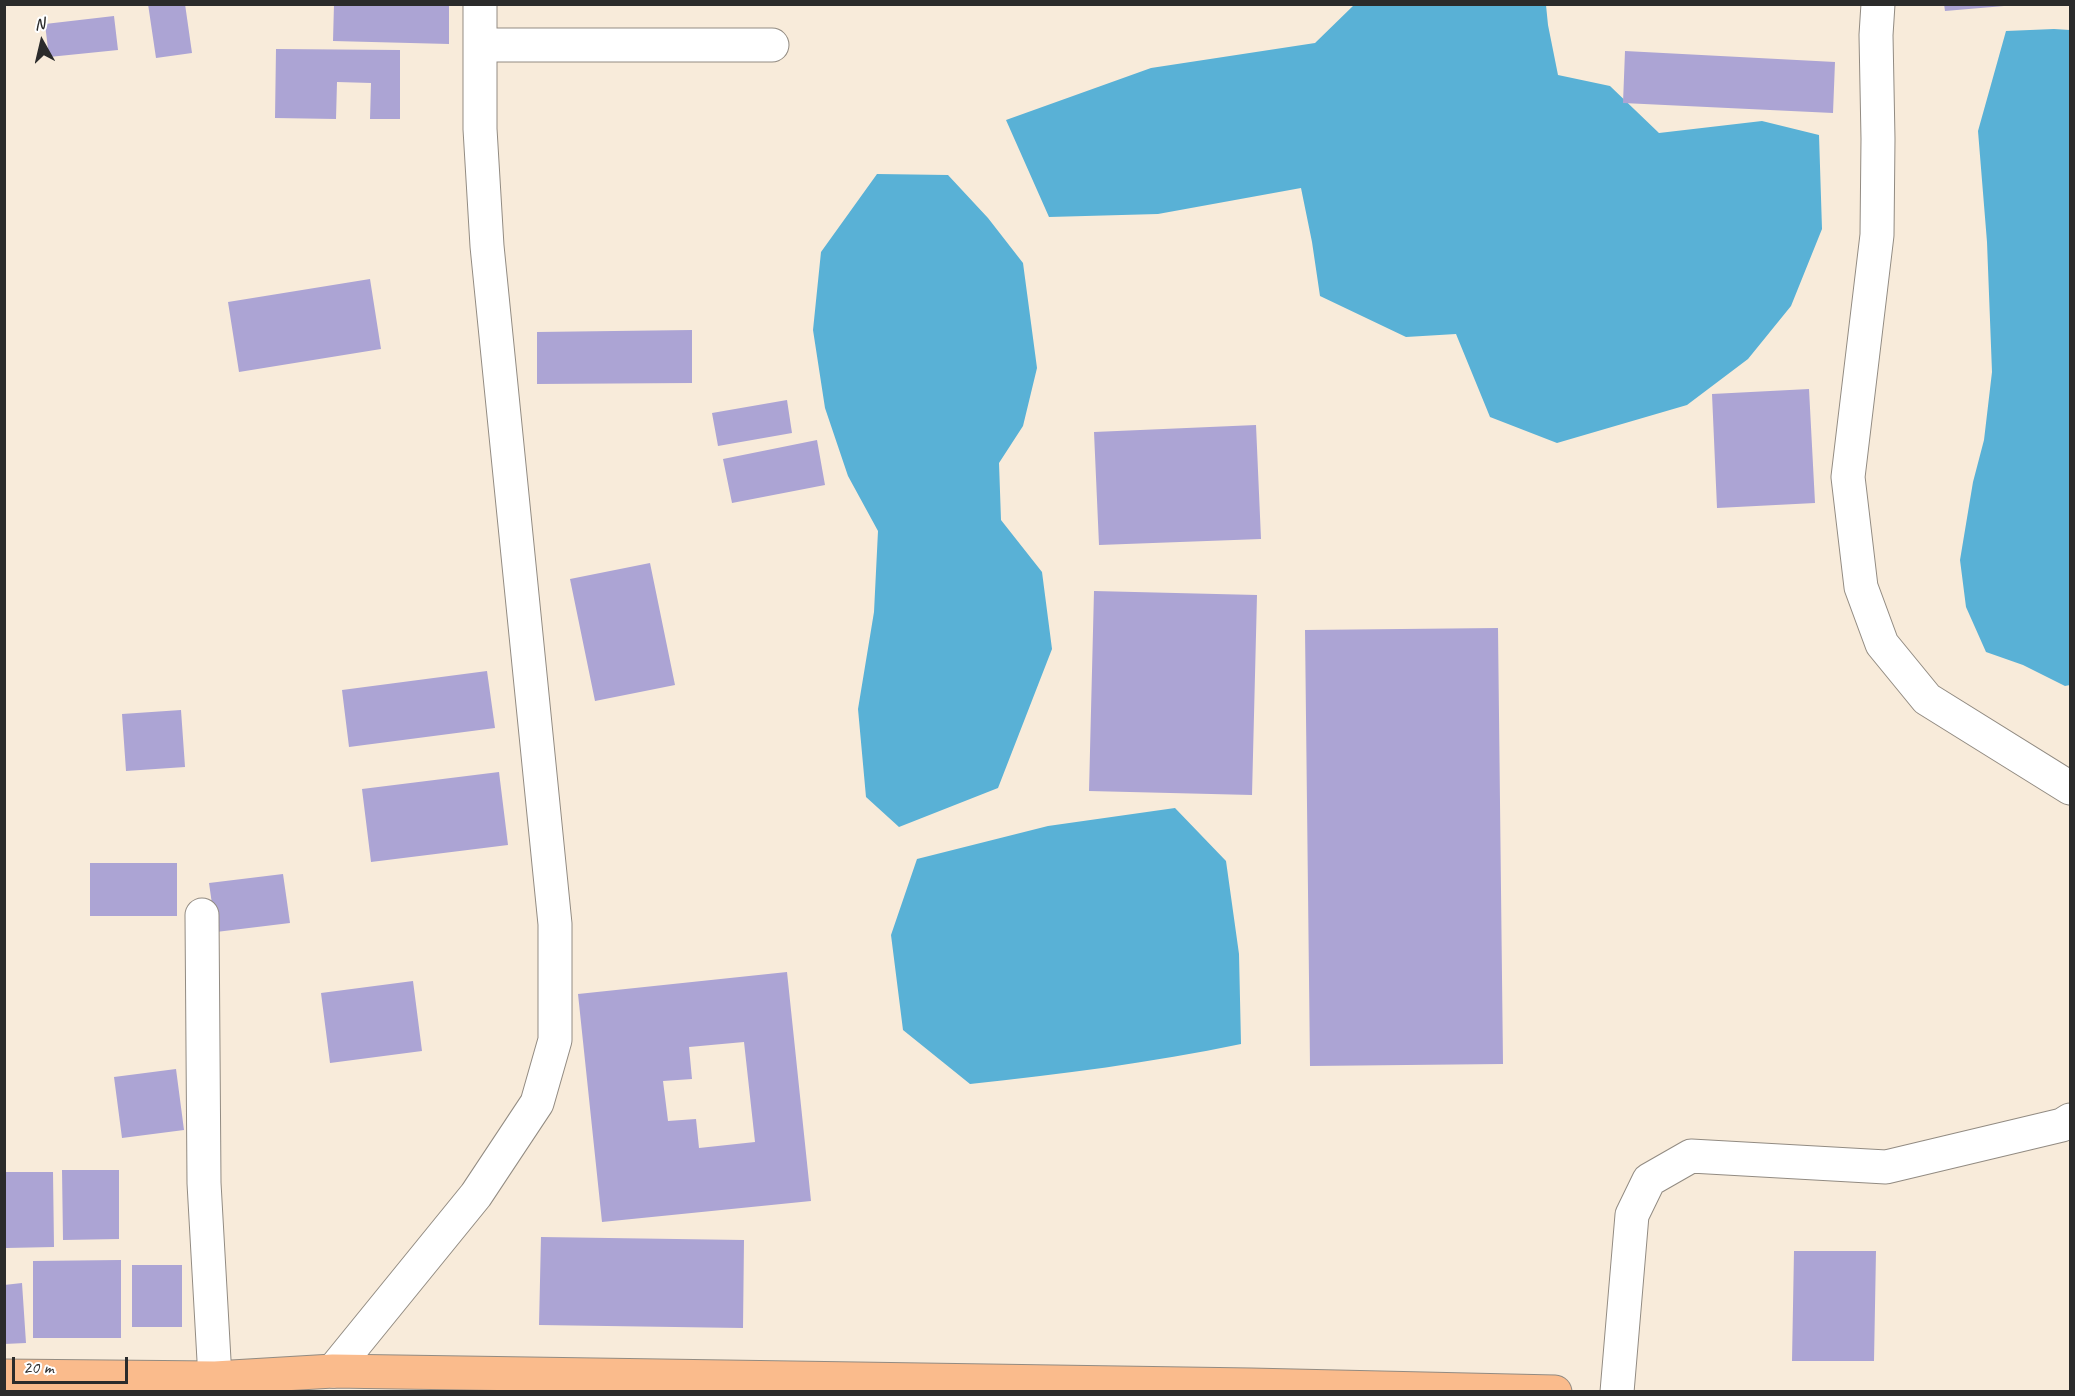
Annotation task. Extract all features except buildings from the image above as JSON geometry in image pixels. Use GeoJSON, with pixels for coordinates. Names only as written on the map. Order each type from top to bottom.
{"type":"FeatureCollection","features":[{"type":"Feature","properties":{"kind":"main road"},"geometry":{"type":"LineString","coordinates":[[4,1376],[215,1378],[333,1371],[906,1386],[1555,1392]]}},
{"type":"Feature","properties":{"kind":"street"},"geometry":{"type":"LineString","coordinates":[[333,1371],[482,1186],[537,1103],[555,1040],[555,924],[487,246],[480,129],[480,4]]}},
{"type":"Feature","properties":{"kind":"street"},"geometry":{"type":"LineString","coordinates":[[1878,4],[1876,35],[1877,235],[1848,477],[1861,587],[1882,644],[1926,699],[2070,788]]}},
{"type":"Feature","properties":{"kind":"street"},"geometry":{"type":"LineString","coordinates":[[480,45],[772,45]]}},
{"type":"Feature","properties":{"kind":"street"},"geometry":{"type":"LineString","coordinates":[[202,915],[204,1183],[215,1378]]}},
{"type":"Feature","properties":{"kind":"street"},"geometry":{"type":"LineString","coordinates":[[1617,1392],[1632,1215],[1649,1180],[1690,1156],[1886,1167],[2062,1125],[2070,1120]]}},
{"type":"Feature","properties":{"kind":"water"},"geometry":{"type":"Polygon","coordinates":[[[1354,5],[1546,5],[1558,75],[1610,86],[1659,133],[1762,121],[1819,135],[1822,229],[1791,306],[1748,359],[1687,405],[1557,443],[1490,417],[1456,334],[1406,337],[1320,296],[1301,188],[1158,214],[1049,217],[1006,120],[1151,68],[1315,43],[1354,5]]]}},
{"type":"Feature","properties":{"kind":"water"},"geometry":{"type":"Polygon","coordinates":[[[2070,30],[2070,685],[2065,686],[2023,665],[1986,652],[1966,607],[1960,560],[1973,482],[1984,440],[1992,372],[1987,242],[1978,131],[2006,31],[2070,30]]]}},
{"type":"Feature","properties":{"kind":"water"},"geometry":{"type":"Polygon","coordinates":[[[877,174],[948,175],[988,218],[1023,263],[1037,368],[1023,426],[999,463],[1001,520],[1042,572],[1052,649],[998,788],[899,827],[866,797],[858,709],[874,612],[878,531],[848,476],[825,408],[813,330],[821,252],[877,174]]]}},
{"type":"Feature","properties":{"kind":"water"},"geometry":{"type":"Polygon","coordinates":[[[1175,808],[1226,861],[1239,954],[1241,1044],[1106,1067],[970,1084],[903,1030],[891,935],[917,859],[1048,826],[1175,808]]]}}]}
